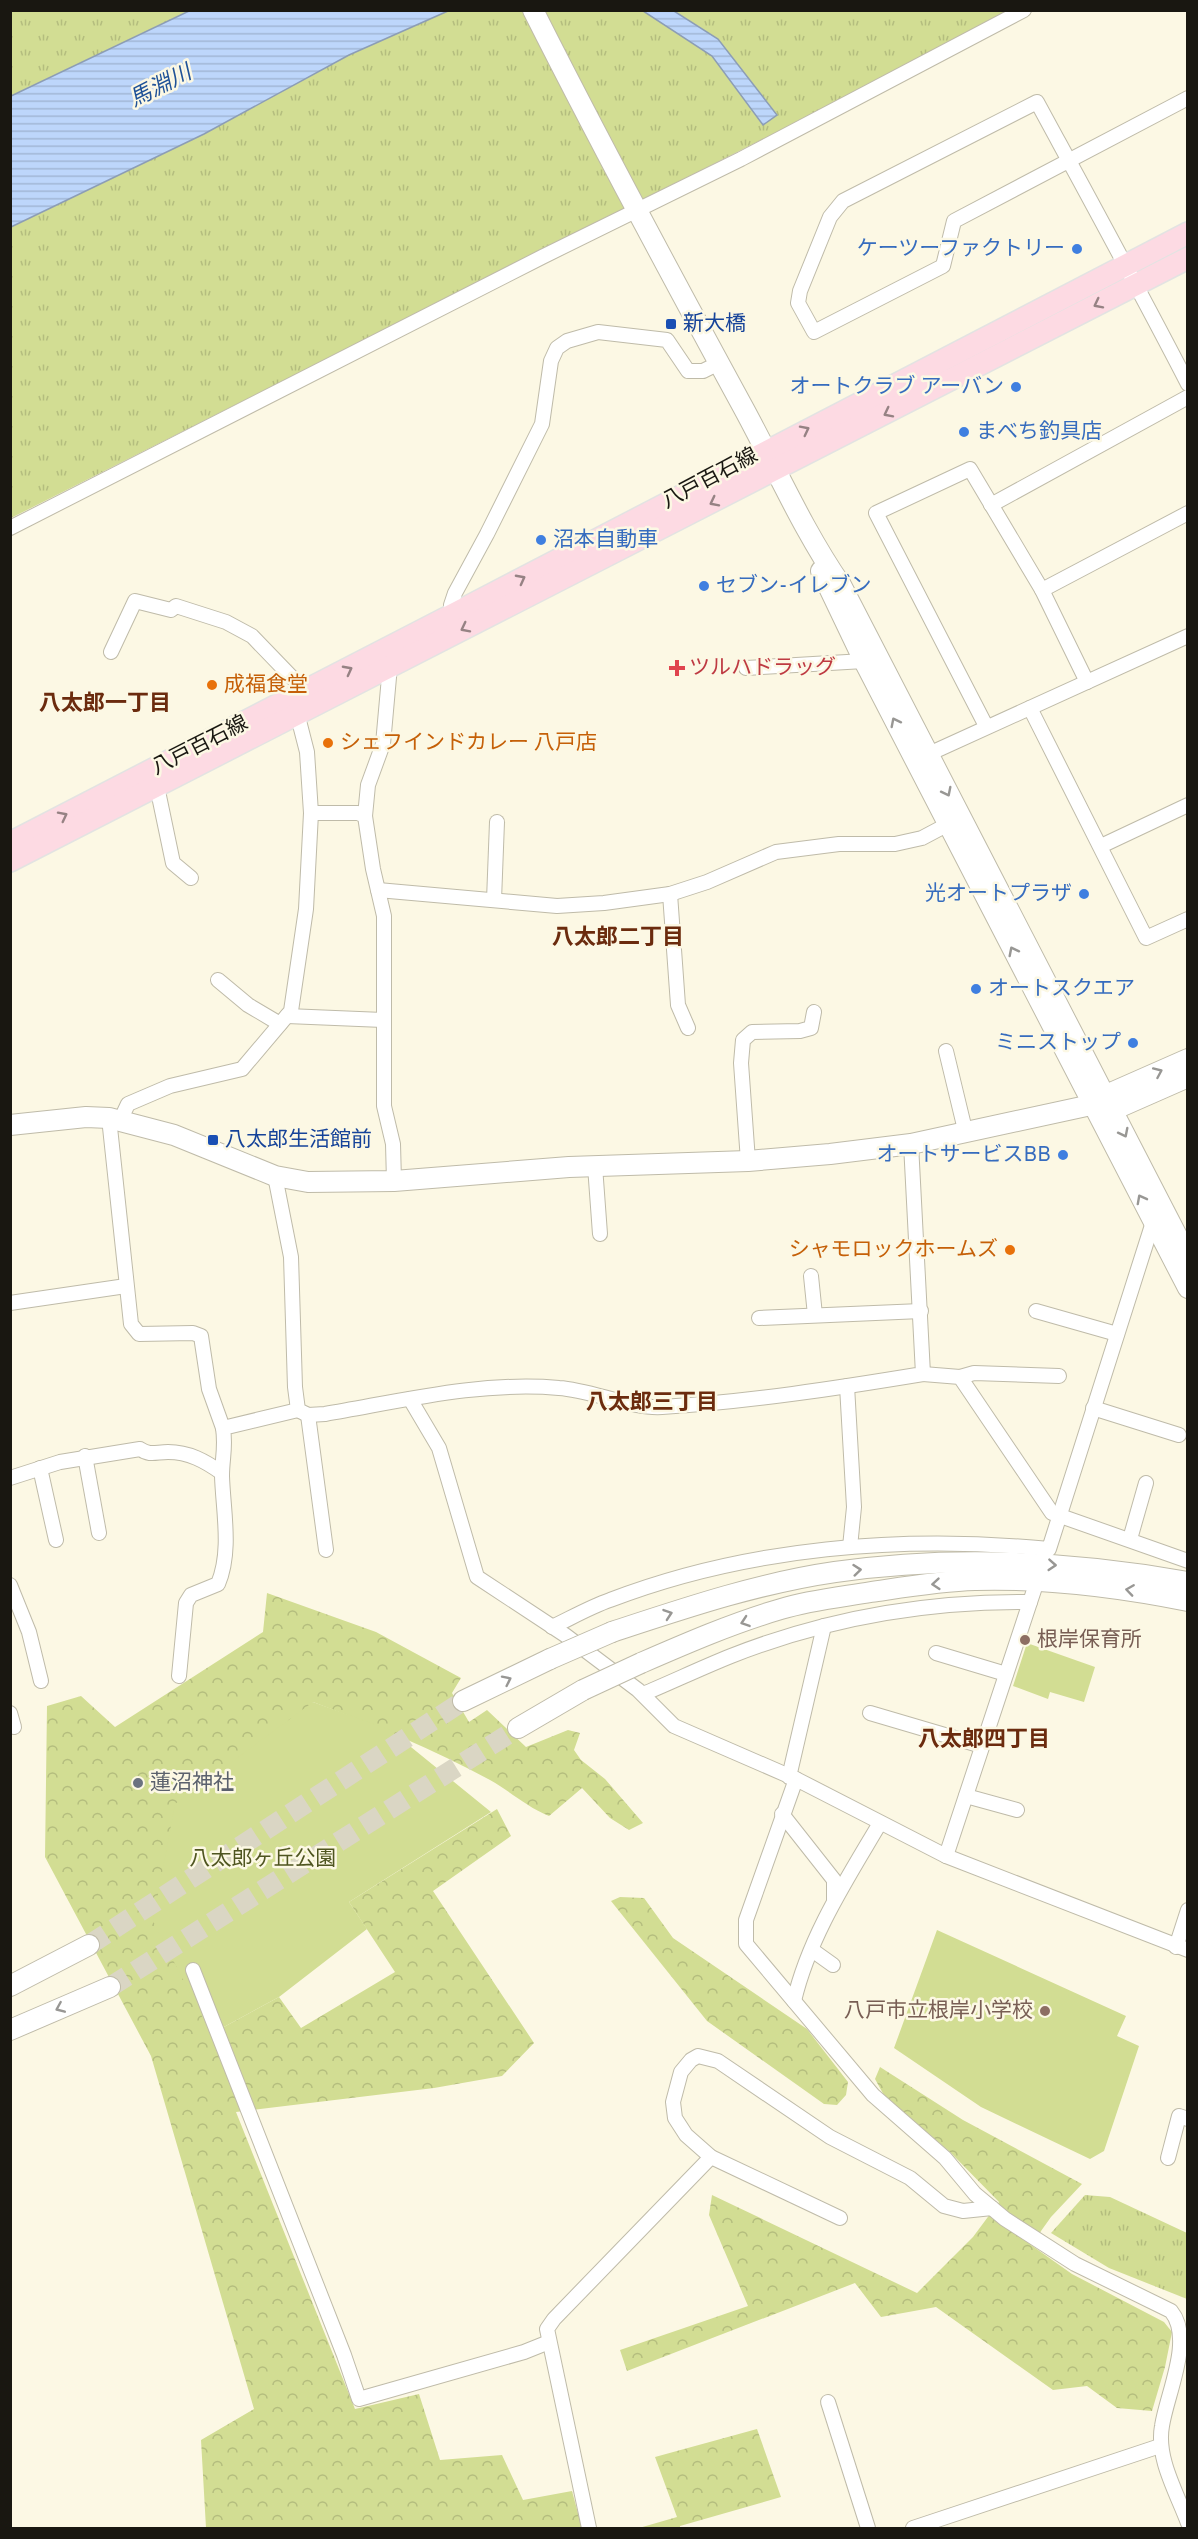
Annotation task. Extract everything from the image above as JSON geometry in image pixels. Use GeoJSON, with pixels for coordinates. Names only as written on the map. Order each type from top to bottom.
{"type":"FeatureCollection","features":[{"type":"Feature","properties":{"kind":"main road","name":"八戸百石線"},"geometry":{"type":"LineString","coordinates":[[10,843],[306,692],[766,450],[1188,233]]}},
{"type":"Feature","properties":{"kind":"main road","name":"八戸百石線"},"geometry":{"type":"LineString","coordinates":[[10,861],[1188,258]]}},
{"type":"Feature","properties":{"kind":"street"},"geometry":{"type":"LineString","coordinates":[[532,10],[633,207],[660,249],[718,363],[777,470],[815,547],[841,585],[921,757]]}},
{"type":"Feature","properties":{"kind":"street"},"geometry":{"type":"LineString","coordinates":[[10,528],[633,207],[987,32],[1024,10]]}},
{"type":"Feature","properties":{"kind":"street"},"geometry":{"type":"LineString","coordinates":[[1188,98],[1069,160],[954,221],[943,266],[814,332],[798,303],[800,291],[831,217],[843,201],[1037,102],[1069,160],[1125,265],[1137,284],[1188,384]]}},
{"type":"Feature","properties":{"kind":"street"},"geometry":{"type":"LineString","coordinates":[[454,614],[451,605],[455,593],[542,424],[552,360],[557,348],[567,341],[586,334],[612,332],[667,340],[688,371],[703,371],[718,363]]}},
{"type":"Feature","properties":{"kind":"street"},"geometry":{"type":"LineString","coordinates":[[991,505],[1188,396]]}},
{"type":"Feature","properties":{"kind":"street"},"geometry":{"type":"LineString","coordinates":[[986,726],[876,513],[970,469],[1042,590],[1087,682]]}},
{"type":"Feature","properties":{"kind":"street"},"geometry":{"type":"LineString","coordinates":[[792,499],[830,594],[864,661],[921,757],[1103,1104],[1188,1257]]}},
{"type":"Feature","properties":{"kind":"street"},"geometry":{"type":"LineString","coordinates":[[1042,590],[1188,513]]}},
{"type":"Feature","properties":{"kind":"street"},"geometry":{"type":"LineString","coordinates":[[111,652],[135,602],[171,610],[176,606],[226,622],[252,636],[306,692]]}},
{"type":"Feature","properties":{"kind":"street"},"geometry":{"type":"LineString","coordinates":[[921,757],[1188,636]]}},
{"type":"Feature","properties":{"kind":"street"},"geometry":{"type":"LineString","coordinates":[[746,668],[864,661]]}},
{"type":"Feature","properties":{"kind":"street"},"geometry":{"type":"LineString","coordinates":[[390,666],[391,684],[383,744],[368,785],[365,816],[384,916],[386,947],[383,1020],[384,1106],[393,1144],[394,1180]]}},
{"type":"Feature","properties":{"kind":"street"},"geometry":{"type":"LineString","coordinates":[[1030,708],[1146,938],[1188,919]]}},
{"type":"Feature","properties":{"kind":"street"},"geometry":{"type":"LineString","coordinates":[[178,1676],[186,1603],[191,1595],[218,1584],[223,1573],[226,1526],[222,1473],[226,1448],[223,1428],[209,1389],[201,1336],[193,1333],[139,1334],[131,1324],[126,1286],[115,1120],[128,1104],[170,1086],[242,1069],[291,1011],[306,909],[311,813],[307,752],[297,713]]}},
{"type":"Feature","properties":{"kind":"street"},"geometry":{"type":"LineString","coordinates":[[154,787],[159,796],[174,863],[191,878]]}},
{"type":"Feature","properties":{"kind":"street"},"geometry":{"type":"LineString","coordinates":[[1101,846],[1188,805]]}},
{"type":"Feature","properties":{"kind":"street"},"geometry":{"type":"LineString","coordinates":[[311,813],[358,813],[365,816]]}},
{"type":"Feature","properties":{"kind":"street"},"geometry":{"type":"LineString","coordinates":[[378,890],[557,906],[604,903],[670,894],[707,882],[776,852],[839,844],[895,844],[922,838],[955,821]]}},
{"type":"Feature","properties":{"kind":"street"},"geometry":{"type":"LineString","coordinates":[[494,900],[497,822]]}},
{"type":"Feature","properties":{"kind":"street"},"geometry":{"type":"LineString","coordinates":[[670,894],[678,1005],[688,1028]]}},
{"type":"Feature","properties":{"kind":"street"},"geometry":{"type":"LineString","coordinates":[[218,980],[248,1005],[283,1020],[383,1020]]}},
{"type":"Feature","properties":{"kind":"street"},"geometry":{"type":"LineString","coordinates":[[748,1161],[741,1063],[743,1040],[752,1032],[800,1031],[811,1028],[814,1012]]}},
{"type":"Feature","properties":{"kind":"street"},"geometry":{"type":"LineString","coordinates":[[946,1051],[966,1134]]}},
{"type":"Feature","properties":{"kind":"street"},"geometry":{"type":"LineString","coordinates":[[1103,1104],[1188,1059]]}},
{"type":"Feature","properties":{"kind":"street"},"geometry":{"type":"LineString","coordinates":[[10,1125],[86,1117],[115,1120],[174,1135],[275,1176],[308,1182],[394,1180],[595,1166],[748,1161],[911,1144],[1103,1104],[1188,1077]]}},
{"type":"Feature","properties":{"kind":"street"},"geometry":{"type":"LineString","coordinates":[[1103,1104],[1153,1222],[1188,1288]]}},
{"type":"Feature","properties":{"kind":"street"},"geometry":{"type":"LineString","coordinates":[[911,1144],[923,1374]]}},
{"type":"Feature","properties":{"kind":"street"},"geometry":{"type":"LineString","coordinates":[[595,1166],[600,1234]]}},
{"type":"Feature","properties":{"kind":"street"},"geometry":{"type":"LineString","coordinates":[[275,1176],[291,1257],[295,1387],[303,1412],[326,1550]]}},
{"type":"Feature","properties":{"kind":"street"},"geometry":{"type":"LineString","coordinates":[[552,1626],[610,1600],[686,1576],[756,1561],[850,1547],[974,1543],[1049,1549],[1057,1516],[1153,1222]]}},
{"type":"Feature","properties":{"kind":"street"},"geometry":{"type":"LineString","coordinates":[[811,1276],[815,1315]]}},
{"type":"Feature","properties":{"kind":"street"},"geometry":{"type":"LineString","coordinates":[[10,1303],[126,1286]]}},
{"type":"Feature","properties":{"kind":"street"},"geometry":{"type":"LineString","coordinates":[[759,1318],[921,1311]]}},
{"type":"Feature","properties":{"kind":"street"},"geometry":{"type":"LineString","coordinates":[[1036,1311],[1117,1334]]}},
{"type":"Feature","properties":{"kind":"street"},"geometry":{"type":"LineString","coordinates":[[223,1428],[303,1412],[325,1414],[477,1388],[560,1388],[659,1407],[847,1386],[923,1374],[960,1377],[974,1373],[1059,1376]]}},
{"type":"Feature","properties":{"kind":"street"},"geometry":{"type":"LineString","coordinates":[[960,1377],[1052,1513],[1188,1561]]}},
{"type":"Feature","properties":{"kind":"street"},"geometry":{"type":"LineString","coordinates":[[847,1386],[854,1507],[850,1547]]}},
{"type":"Feature","properties":{"kind":"street"},"geometry":{"type":"LineString","coordinates":[[410,1399],[439,1448],[477,1577],[552,1626],[643,1694],[674,1726],[792,1778],[946,1856],[1182,1948],[1188,1910]]}},
{"type":"Feature","properties":{"kind":"street"},"geometry":{"type":"LineString","coordinates":[[1093,1408],[1179,1435]]}},
{"type":"Feature","properties":{"kind":"street"},"geometry":{"type":"LineString","coordinates":[[10,1478],[86,1456],[140,1449],[147,1454],[168,1452],[192,1456],[222,1473]]}},
{"type":"Feature","properties":{"kind":"street"},"geometry":{"type":"LineString","coordinates":[[86,1456],[99,1533]]}},
{"type":"Feature","properties":{"kind":"street"},"geometry":{"type":"LineString","coordinates":[[40,1468],[57,1540]]}},
{"type":"Feature","properties":{"kind":"street"},"geometry":{"type":"LineString","coordinates":[[1130,1539],[1146,1483]]}},
{"type":"Feature","properties":{"kind":"street"},"geometry":{"type":"LineString","coordinates":[[463,1701],[612,1632],[709,1600],[823,1575],[940,1562],[1046,1564],[1108,1569],[1187,1585]]}},
{"type":"Feature","properties":{"kind":"street"},"geometry":{"type":"LineString","coordinates":[[518,1728],[583,1690],[698,1638],[782,1609],[831,1598],[975,1580],[1037,1581],[1129,1589],[1187,1585]]}},
{"type":"Feature","properties":{"kind":"street"},"geometry":{"type":"LineString","coordinates":[[946,1856],[1037,1581]]}},
{"type":"Feature","properties":{"kind":"street"},"geometry":{"type":"LineString","coordinates":[[10,1585],[16,1620],[29,1632],[41,1681]]}},
{"type":"Feature","properties":{"kind":"street"},"geometry":{"type":"LineString","coordinates":[[643,1694],[732,1656],[824,1626],[939,1604],[1030,1602]]}},
{"type":"Feature","properties":{"kind":"street"},"geometry":{"type":"LineString","coordinates":[[824,1626],[792,1778],[746,1920],[746,1944],[873,2095],[945,2158],[975,2194],[1075,2264],[1171,2311],[1179,2321],[1181,2342],[1164,2416],[1160,2446],[1188,2523]]}},
{"type":"Feature","properties":{"kind":"street"},"geometry":{"type":"LineString","coordinates":[[936,1653],[1006,1674]]}},
{"type":"Feature","properties":{"kind":"street"},"geometry":{"type":"LineString","coordinates":[[10,1713],[14,1727]]}},
{"type":"Feature","properties":{"kind":"street"},"geometry":{"type":"LineString","coordinates":[[870,1713],[982,1746]]}},
{"type":"Feature","properties":{"kind":"street"},"geometry":{"type":"LineString","coordinates":[[966,1796],[1017,1810]]}},
{"type":"Feature","properties":{"kind":"street"},"geometry":{"type":"LineString","coordinates":[[782,1814],[834,1880],[834,1902]]}},
{"type":"Feature","properties":{"kind":"street"},"geometry":{"type":"LineString","coordinates":[[794,2001],[800,1976],[834,1902],[880,1823]]}},
{"type":"Feature","properties":{"kind":"street"},"geometry":{"type":"LineString","coordinates":[[10,1986],[89,1945]]}},
{"type":"Feature","properties":{"kind":"street"},"geometry":{"type":"LineString","coordinates":[[812,1950],[833,1965]]}},
{"type":"Feature","properties":{"kind":"street"},"geometry":{"type":"LineString","coordinates":[[193,1970],[344,2355],[359,2399],[524,2352],[549,2342]]}},
{"type":"Feature","properties":{"kind":"street"},"geometry":{"type":"LineString","coordinates":[[10,2030],[110,1987]]}},
{"type":"Feature","properties":{"kind":"street"},"geometry":{"type":"LineString","coordinates":[[840,2218],[711,2157],[686,2134],[675,2118],[675,2088],[681,2072],[691,2060],[698,2056],[717,2061],[830,2137],[910,2178],[944,2206],[963,2211],[992,2208]]}},
{"type":"Feature","properties":{"kind":"street"},"geometry":{"type":"LineString","coordinates":[[1168,2158],[1179,2116],[1188,2119]]}},
{"type":"Feature","properties":{"kind":"street"},"geometry":{"type":"LineString","coordinates":[[589,2529],[547,2329],[554,2319],[711,2157]]}},
{"type":"Feature","properties":{"kind":"street"},"geometry":{"type":"LineString","coordinates":[[828,2402],[867,2529]]}},
{"type":"Feature","properties":{"kind":"street"},"geometry":{"type":"LineString","coordinates":[[913,2529],[1160,2446]]}},
{"type":"Feature","properties":{"kind":"green space"},"geometry":{"type":"Polygon","coordinates":[[[10,11],[189,11],[11,96],[10,11]]]}},
{"type":"Feature","properties":{"kind":"green space"},"geometry":{"type":"Polygon","coordinates":[[[448,11],[1010,11],[795,123],[11,518],[11,227],[204,134],[349,55],[448,11]]]}},
{"type":"Feature","properties":{"kind":"green space"},"geometry":{"type":"Polygon","coordinates":[[[267,1593],[376,1632],[461,1678],[452,1693],[469,1722],[487,1710],[526,1747],[568,1730],[580,1733],[574,1750],[581,1760],[605,1779],[643,1823],[629,1830],[610,1818],[582,1788],[549,1816],[490,1780],[447,1758],[313,1702],[211,2034],[279,1997],[301,2028],[395,1972],[349,1902],[497,1809],[511,1836],[433,1891],[534,2043],[502,2076],[434,2088],[236,2112],[355,2409],[419,2394],[440,2460],[502,2455],[523,2500],[572,2491],[582,2528],[206,2528],[201,2440],[254,2409],[151,2056],[45,1857],[47,1706],[81,1696],[115,1727],[263,1632],[267,1593]]]}},
{"type":"Feature","properties":{"kind":"green space"},"geometry":{"type":"Polygon","coordinates":[[[1027,1643],[1095,1667],[1084,1702],[1050,1692],[1048,1699],[1013,1686],[1027,1643]]]}},
{"type":"Feature","properties":{"kind":"green space","name":"八太郎ヶ丘公園"},"geometry":{"type":"Polygon","coordinates":[[[313,1702],[390,1730],[491,1812],[349,1902],[367,1929],[279,1997],[211,2034],[153,1921],[175,1804],[313,1702]]]}},
{"type":"Feature","properties":{"kind":"green space"},"geometry":{"type":"Polygon","coordinates":[[[620,1897],[644,1898],[673,1938],[807,2029],[848,2082],[846,2095],[837,2105],[824,2104],[707,2021],[611,1901],[620,1897]]]}},
{"type":"Feature","properties":{"kind":"green space"},"geometry":{"type":"Polygon","coordinates":[[[937,1930],[1126,2016],[1117,2036],[1139,2046],[1104,2151],[1090,2159],[981,2107],[894,2048],[937,1930]]]}},
{"type":"Feature","properties":{"kind":"green space"},"geometry":{"type":"Polygon","coordinates":[[[880,2067],[963,2120],[1082,2184],[1051,2217],[1031,2245],[1072,2274],[1164,2322],[1172,2332],[1165,2367],[1152,2411],[1117,2408],[1087,2386],[1053,2390],[936,2307],[881,2317],[855,2283],[627,2371],[620,2350],[748,2306],[709,2215],[712,2195],[917,2293],[973,2237],[999,2202],[950,2152],[885,2097],[875,2079],[880,2067]]]}},
{"type":"Feature","properties":{"kind":"green space"},"geometry":{"type":"Polygon","coordinates":[[[1085,2195],[1110,2197],[1187,2233],[1187,2299],[1109,2268],[1051,2233],[1085,2195]]]}},
{"type":"Feature","properties":{"kind":"green space"},"geometry":{"type":"Polygon","coordinates":[[[757,2429],[781,2497],[680,2526],[680,2528],[639,2528],[677,2517],[655,2457],[757,2429]]]}},
{"type":"Feature","properties":{"kind":"water","name":"馬淵川"},"geometry":{"type":"Polygon","coordinates":[[[189,11],[448,11],[349,55],[204,134],[11,227],[11,96],[189,11]]]}},
{"type":"Feature","properties":{"kind":"water"},"geometry":{"type":"Polygon","coordinates":[[[643,11],[674,11],[718,39],[777,115],[763,125],[712,56],[643,11]]]}},
{"type":"Feature","properties":{"kind":"tunnel"},"geometry":{"type":"LineString","coordinates":[[89,1945],[463,1701]]}},
{"type":"Feature","properties":{"kind":"tunnel"},"geometry":{"type":"LineString","coordinates":[[110,1987],[518,1728]]}},
{"type":"Feature","properties":{"kind":"place","name":"ケーツーファクトリー"},"geometry":{"type":"Point","coordinates":[1077,249]}},
{"type":"Feature","properties":{"kind":"place","name":"新大橋"},"geometry":{"type":"Point","coordinates":[671,324]}},
{"type":"Feature","properties":{"kind":"place","name":"オートクラブ アーバン"},"geometry":{"type":"Point","coordinates":[1016,387]}},
{"type":"Feature","properties":{"kind":"place","name":"まべち釣具店"},"geometry":{"type":"Point","coordinates":[964,432]}},
{"type":"Feature","properties":{"kind":"place","name":"沼本自動車"},"geometry":{"type":"Point","coordinates":[541,540]}},
{"type":"Feature","properties":{"kind":"place","name":"セブン-イレブン"},"geometry":{"type":"Point","coordinates":[704,586]}},
{"type":"Feature","properties":{"kind":"place","name":"ツルハドラッグ"},"geometry":{"type":"Point","coordinates":[677,668]}},
{"type":"Feature","properties":{"kind":"place","name":"成福食堂"},"geometry":{"type":"Point","coordinates":[212,685]}},
{"type":"Feature","properties":{"kind":"place","name":"シェフインドカレー 八戸店"},"geometry":{"type":"Point","coordinates":[328,743]}},
{"type":"Feature","properties":{"kind":"place","name":"光オートプラザ"},"geometry":{"type":"Point","coordinates":[1084,894]}},
{"type":"Feature","properties":{"kind":"place","name":"オートスクエア"},"geometry":{"type":"Point","coordinates":[976,989]}},
{"type":"Feature","properties":{"kind":"place","name":"ミニストップ"},"geometry":{"type":"Point","coordinates":[1133,1043]}},
{"type":"Feature","properties":{"kind":"place","name":"八太郎生活館前"},"geometry":{"type":"Point","coordinates":[213,1140]}},
{"type":"Feature","properties":{"kind":"place","name":"オートサービスBB"},"geometry":{"type":"Point","coordinates":[1063,1155]}},
{"type":"Feature","properties":{"kind":"place","name":"シャモロックホームズ"},"geometry":{"type":"Point","coordinates":[1010,1250]}},
{"type":"Feature","properties":{"kind":"place","name":"根岸保育所"},"geometry":{"type":"Point","coordinates":[1025,1640]}},
{"type":"Feature","properties":{"kind":"place","name":"蓮沼神社"},"geometry":{"type":"Point","coordinates":[138,1783]}},
{"type":"Feature","properties":{"kind":"place","name":"八戸市立根岸小学校"},"geometry":{"type":"Point","coordinates":[1045,2011]}},
{"type":"Feature","properties":{"kind":"district","name":"八太郎一丁目"},"geometry":{"type":"Point","coordinates":[105,704]}},
{"type":"Feature","properties":{"kind":"district","name":"八太郎二丁目"},"geometry":{"type":"Point","coordinates":[618,938]}},
{"type":"Feature","properties":{"kind":"district","name":"八太郎三丁目"},"geometry":{"type":"Point","coordinates":[652,1403]}},
{"type":"Feature","properties":{"kind":"district","name":"八太郎四丁目"},"geometry":{"type":"Point","coordinates":[984,1740]}}]}
